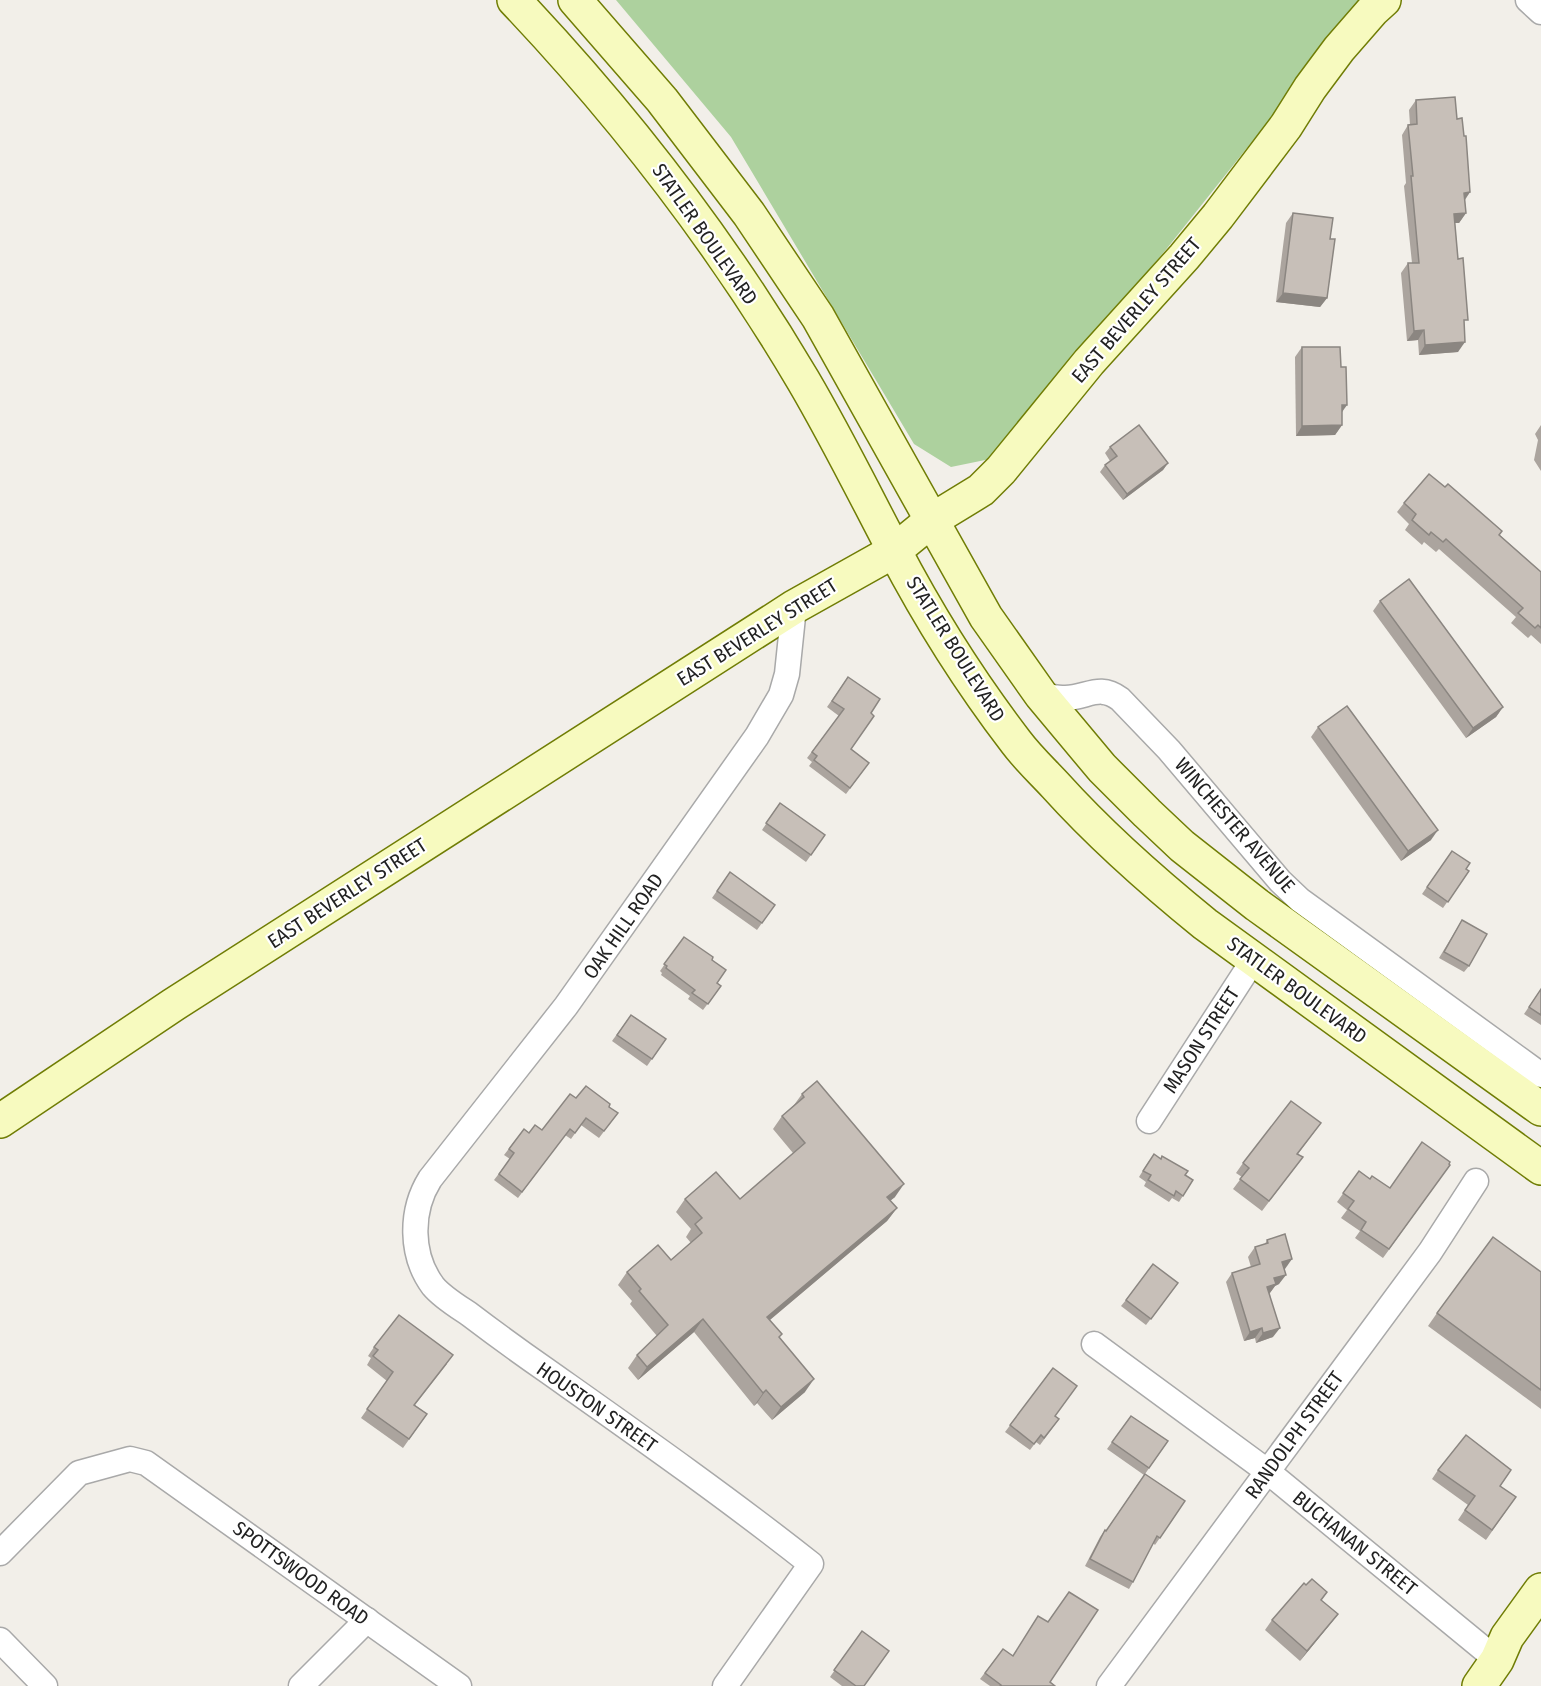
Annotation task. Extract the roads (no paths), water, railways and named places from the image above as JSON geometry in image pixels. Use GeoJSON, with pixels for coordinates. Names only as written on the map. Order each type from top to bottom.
{"type":"FeatureCollection","features":[{"type":"Feature","properties":{"kind":"main road","name":"STATLER BOULEVARD"},"geometry":{"type":"LineString","coordinates":[[514,0],[602,97],[658,166],[740,279],[803,381],[859,481],[894,551],[962,664],[1017,744],[1118,850],[1205,924],[1541,1168]]}},
{"type":"Feature","properties":{"kind":"main road"},"geometry":{"type":"LineString","coordinates":[[575,0],[662,100],[732,190],[768,241],[818,317],[1003,644],[1041,695],[1102,768],[1182,846],[1257,905],[1541,1109]]}},
{"type":"Feature","properties":{"kind":"main road","name":"EAST BEVERLEY STREET"},"geometry":{"type":"LineString","coordinates":[[0,1121],[182,999],[794,607],[894,551],[932,520],[981,490],[1001,470],[1089,362],[1218,216],[1286,126],[1339,49],[1384,0]]}},
{"type":"Feature","properties":{"kind":"main road"},"geometry":{"type":"LineString","coordinates":[[1488,1673],[1507,1637],[1541,1590]]}},
{"type":"Feature","properties":{"kind":"street"},"geometry":{"type":"LineString","coordinates":[[1528,0],[1541,12]]}},
{"type":"Feature","properties":{"kind":"street","name":"OAK HILL ROAD"},"geometry":{"type":"LineString","coordinates":[[415,1228],[418,1204],[430,1179],[566,1006],[757,736],[781,695],[787,674],[794,607]]}},
{"type":"Feature","properties":{"kind":"street","name":"WINCHESTER AVENUE"},"geometry":{"type":"LineString","coordinates":[[1041,695],[1065,698],[1095,691],[1113,694],[1120,699],[1169,750],[1280,881],[1300,900],[1541,1075]]}},
{"type":"Feature","properties":{"kind":"street","name":"MASON STREET"},"geometry":{"type":"LineString","coordinates":[[1149,1121],[1254,959]]}},
{"type":"Feature","properties":{"kind":"street","name":"RANDOLPH STREET"},"geometry":{"type":"LineString","coordinates":[[1109,1686],[1430,1252],[1476,1181]]}},
{"type":"Feature","properties":{"kind":"street","name":"HOUSTON STREET"},"geometry":{"type":"LineString","coordinates":[[415,1228],[416,1246],[423,1269],[438,1292],[741,1509],[811,1564],[725,1686]]}},
{"type":"Feature","properties":{"kind":"street","name":"BUCHANAN STREET"},"geometry":{"type":"LineString","coordinates":[[1094,1344],[1268,1471],[1488,1673]]}},
{"type":"Feature","properties":{"kind":"street","name":"SPOTTSWOOD ROAD"},"geometry":{"type":"LineString","coordinates":[[0,1553],[79,1473],[130,1459],[141,1461],[459,1686]]}},
{"type":"Feature","properties":{"kind":"street"},"geometry":{"type":"LineString","coordinates":[[301,1686],[367,1620]]}},
{"type":"Feature","properties":{"kind":"street"},"geometry":{"type":"LineString","coordinates":[[0,1640],[45,1686]]}}]}
